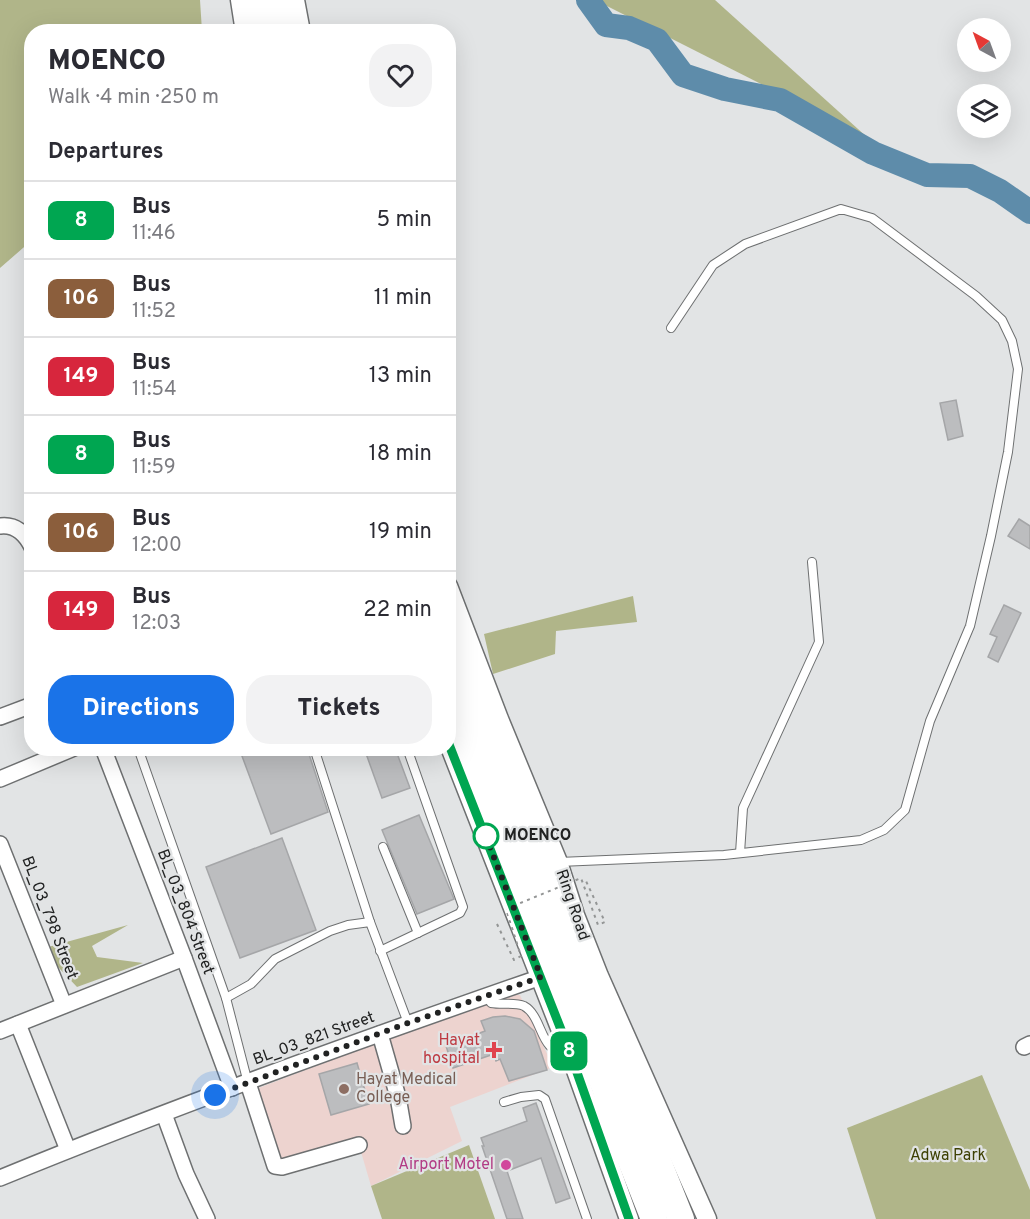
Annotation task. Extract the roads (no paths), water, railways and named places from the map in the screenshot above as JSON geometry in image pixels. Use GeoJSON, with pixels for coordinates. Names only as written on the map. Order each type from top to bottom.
{"type":"FeatureCollection","features":[{"type":"Feature","properties":{"kind":"highway"},"geometry":{"type":"LineString","coordinates":[[260,0],[264,24]]}},
{"type":"Feature","properties":{"kind":"highway"},"geometry":{"type":"LineString","coordinates":[[278,0],[282,24]]}},
{"type":"Feature","properties":{"kind":"highway","name":"Ring Road"},"geometry":{"type":"LineString","coordinates":[[456,656],[585,985],[681,1219]]}},
{"type":"Feature","properties":{"kind":"highway"},"geometry":{"type":"LineString","coordinates":[[456,713],[604,1085],[618,1128],[654,1219]]}},
{"type":"Feature","properties":{"kind":"street"},"geometry":{"type":"LineString","coordinates":[[240,0],[244,24]]}},
{"type":"Feature","properties":{"kind":"street"},"geometry":{"type":"LineString","coordinates":[[295,0],[300,24]]}},
{"type":"Feature","properties":{"kind":"street"},"geometry":{"type":"LineString","coordinates":[[0,526],[13,526],[24,535]]}},
{"type":"Feature","properties":{"kind":"street","name":"Ring Road"},"geometry":{"type":"LineString","coordinates":[[456,607],[558,862],[574,915],[598,976],[707,1219]]}},
{"type":"Feature","properties":{"kind":"street"},"geometry":{"type":"LineString","coordinates":[[0,717],[24,708]]}},
{"type":"Feature","properties":{"kind":"street"},"geometry":{"type":"LineString","coordinates":[[0,779],[55,756]]}},
{"type":"Feature","properties":{"kind":"street","name":"BL_03_804 Street"},"geometry":{"type":"LineString","coordinates":[[106,756],[232,1088]]}},
{"type":"Feature","properties":{"kind":"street"},"geometry":{"type":"LineString","coordinates":[[454,756],[569,1050],[629,1219]]}},
{"type":"Feature","properties":{"kind":"street","name":"BL_03_798 Street"},"geometry":{"type":"LineString","coordinates":[[0,844],[64,1005]]}},
{"type":"Feature","properties":{"kind":"street"},"geometry":{"type":"LineString","coordinates":[[0,1031],[184,958]]}},
{"type":"Feature","properties":{"kind":"street","name":"BL_03_821 Street"},"geometry":{"type":"LineString","coordinates":[[0,1178],[232,1088],[541,977]]}},
{"type":"Feature","properties":{"kind":"street"},"geometry":{"type":"LineString","coordinates":[[18,1024],[68,1150]]}},
{"type":"Feature","properties":{"kind":"street"},"geometry":{"type":"LineString","coordinates":[[380,1034],[398,1097],[403,1126]]}},
{"type":"Feature","properties":{"kind":"street"},"geometry":{"type":"LineString","coordinates":[[248,1083],[275,1166],[288,1166],[359,1145]]}},
{"type":"Feature","properties":{"kind":"street"},"geometry":{"type":"LineString","coordinates":[[164,1114],[186,1174],[207,1219]]}},
{"type":"Feature","properties":{"kind":"lane"},"geometry":{"type":"LineString","coordinates":[[558,862],[740,853],[861,840],[884,830],[905,810],[930,721],[970,626],[1008,452],[1018,369],[1011,341],[1002,320],[976,296],[872,218],[841,209],[745,244],[713,265],[672,328]]}},
{"type":"Feature","properties":{"kind":"lane"},"geometry":{"type":"LineString","coordinates":[[740,853],[743,808],[819,642],[812,562]]}},
{"type":"Feature","properties":{"kind":"lane"},"geometry":{"type":"LineString","coordinates":[[141,756],[226,998],[248,1083]]}},
{"type":"Feature","properties":{"kind":"lane"},"geometry":{"type":"LineString","coordinates":[[317,756],[370,922],[408,1023]]}},
{"type":"Feature","properties":{"kind":"lane"},"geometry":{"type":"LineString","coordinates":[[380,951],[460,913],[463,907],[410,756]]}},
{"type":"Feature","properties":{"kind":"lane"},"geometry":{"type":"LineString","coordinates":[[383,847],[418,933]]}},
{"type":"Feature","properties":{"kind":"lane"},"geometry":{"type":"LineString","coordinates":[[226,998],[251,984],[275,958],[330,931],[348,925],[370,922]]}},
{"type":"Feature","properties":{"kind":"lane"},"geometry":{"type":"LineString","coordinates":[[487,996],[491,1003],[522,1005],[530,1011],[549,1046],[560,1052],[569,1050]]}},
{"type":"Feature","properties":{"kind":"lane"},"geometry":{"type":"LineString","coordinates":[[504,1102],[539,1095],[545,1099],[587,1219]]}},
{"type":"Feature","properties":{"kind":"waterway"},"geometry":{"type":"LineString","coordinates":[[588,0],[606,25],[629,28],[657,40],[683,75],[725,89],[780,100],[873,153],[927,175],[970,176],[1000,191],[1030,212]]}},
{"type":"Feature","properties":{"kind":"place","name":"MOENCO"},"geometry":{"type":"Point","coordinates":[486,836]}},
{"type":"Feature","properties":{"kind":"place","name":"Hayat hospital"},"geometry":{"type":"Point","coordinates":[494,1050]}},
{"type":"Feature","properties":{"kind":"place","name":"Hayat Medical College"},"geometry":{"type":"Point","coordinates":[344,1089]}},
{"type":"Feature","properties":{"kind":"place","name":"Airport Motel"},"geometry":{"type":"Point","coordinates":[506,1165]}},
{"type":"Feature","properties":{"kind":"park label","name":"Adwa Park"},"geometry":{"type":"Point","coordinates":[948,1156]}}]}
